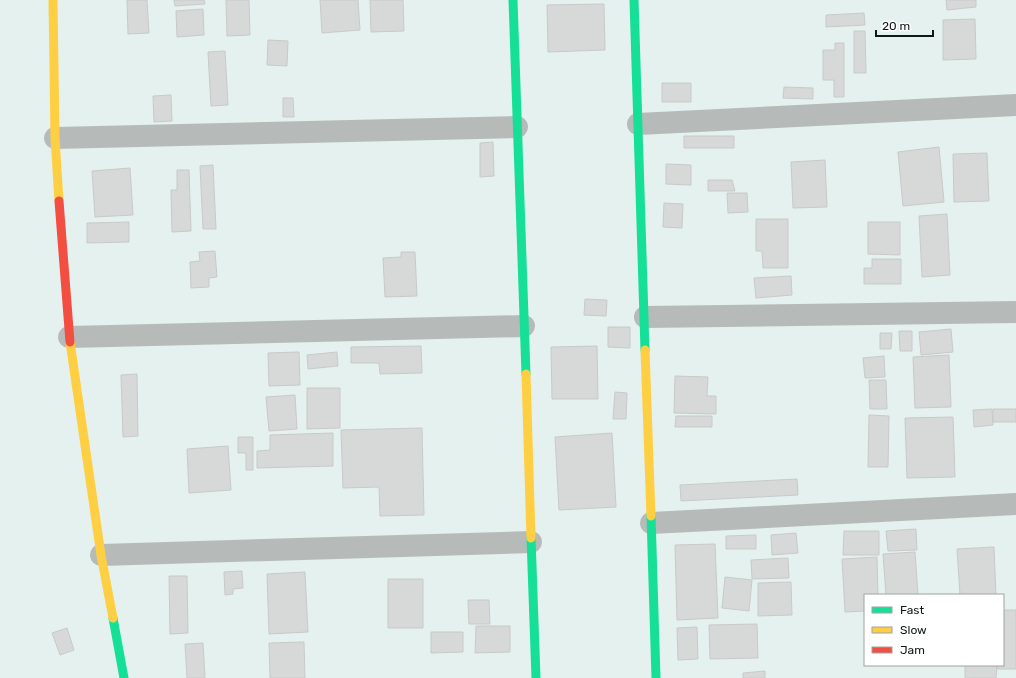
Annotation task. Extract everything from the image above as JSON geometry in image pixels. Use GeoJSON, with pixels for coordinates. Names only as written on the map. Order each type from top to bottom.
{"type":"FeatureCollection","features":[{"type":"Feature","properties":{"kind":"street"},"geometry":{"type":"LineString","coordinates":[[53,0],[55,138],[69,337],[101,555],[124,678]]}},
{"type":"Feature","properties":{"kind":"street"},"geometry":{"type":"LineString","coordinates":[[513,0],[536,678]]}},
{"type":"Feature","properties":{"kind":"street"},"geometry":{"type":"LineString","coordinates":[[634,0],[656,678]]}},
{"type":"Feature","properties":{"kind":"street"},"geometry":{"type":"LineString","coordinates":[[638,124],[1016,105]]}},
{"type":"Feature","properties":{"kind":"street"},"geometry":{"type":"LineString","coordinates":[[55,138],[517,127]]}},
{"type":"Feature","properties":{"kind":"street"},"geometry":{"type":"LineString","coordinates":[[645,317],[1016,312]]}},
{"type":"Feature","properties":{"kind":"street"},"geometry":{"type":"LineString","coordinates":[[69,337],[524,326]]}},
{"type":"Feature","properties":{"kind":"street"},"geometry":{"type":"LineString","coordinates":[[651,523],[1016,504]]}},
{"type":"Feature","properties":{"kind":"street"},"geometry":{"type":"LineString","coordinates":[[101,555],[531,542]]}},
{"type":"Feature","properties":{"kind":"building"},"geometry":{"type":"Polygon","coordinates":[[[127,0],[147,0],[149,33],[128,34],[127,0]]]}},
{"type":"Feature","properties":{"kind":"building"},"geometry":{"type":"Polygon","coordinates":[[[174,0],[204,0],[205,4],[175,6],[174,0]]]}},
{"type":"Feature","properties":{"kind":"building"},"geometry":{"type":"Polygon","coordinates":[[[226,0],[249,0],[250,35],[227,36],[226,0]]]}},
{"type":"Feature","properties":{"kind":"building"},"geometry":{"type":"Polygon","coordinates":[[[320,0],[358,0],[360,30],[322,33],[320,0]]]}},
{"type":"Feature","properties":{"kind":"building"},"geometry":{"type":"Polygon","coordinates":[[[370,0],[403,0],[404,31],[371,32],[370,0]]]}},
{"type":"Feature","properties":{"kind":"building"},"geometry":{"type":"Polygon","coordinates":[[[946,0],[976,0],[976,7],[947,10],[946,0]]]}},
{"type":"Feature","properties":{"kind":"building"},"geometry":{"type":"Polygon","coordinates":[[[604,4],[605,50],[548,52],[547,5],[604,4]]]}},
{"type":"Feature","properties":{"kind":"building"},"geometry":{"type":"Polygon","coordinates":[[[203,9],[204,35],[177,37],[176,11],[203,9]]]}},
{"type":"Feature","properties":{"kind":"building"},"geometry":{"type":"Polygon","coordinates":[[[864,13],[865,25],[826,27],[826,15],[864,13]]]}},
{"type":"Feature","properties":{"kind":"building"},"geometry":{"type":"Polygon","coordinates":[[[975,19],[976,59],[943,60],[943,20],[975,19]]]}},
{"type":"Feature","properties":{"kind":"building"},"geometry":{"type":"Polygon","coordinates":[[[854,31],[865,31],[866,73],[854,73],[854,31]]]}},
{"type":"Feature","properties":{"kind":"building"},"geometry":{"type":"Polygon","coordinates":[[[268,40],[288,41],[287,66],[267,65],[268,40]]]}},
{"type":"Feature","properties":{"kind":"building"},"geometry":{"type":"Polygon","coordinates":[[[835,43],[844,43],[844,97],[834,97],[834,80],[823,80],[823,50],[835,50],[835,43]]]}},
{"type":"Feature","properties":{"kind":"building"},"geometry":{"type":"Polygon","coordinates":[[[225,51],[228,105],[211,106],[208,52],[225,51]]]}},
{"type":"Feature","properties":{"kind":"building"},"geometry":{"type":"Polygon","coordinates":[[[662,83],[691,83],[691,102],[662,102],[662,83]]]}},
{"type":"Feature","properties":{"kind":"building"},"geometry":{"type":"Polygon","coordinates":[[[784,87],[813,88],[813,99],[783,98],[784,87]]]}},
{"type":"Feature","properties":{"kind":"building"},"geometry":{"type":"Polygon","coordinates":[[[171,95],[172,121],[154,122],[153,96],[171,95]]]}},
{"type":"Feature","properties":{"kind":"building"},"geometry":{"type":"Polygon","coordinates":[[[283,98],[293,98],[294,117],[283,117],[283,98]]]}},
{"type":"Feature","properties":{"kind":"building"},"geometry":{"type":"Polygon","coordinates":[[[684,136],[734,136],[734,148],[684,148],[684,136]]]}},
{"type":"Feature","properties":{"kind":"building"},"geometry":{"type":"Polygon","coordinates":[[[493,142],[494,176],[480,177],[480,143],[493,142]]]}},
{"type":"Feature","properties":{"kind":"building"},"geometry":{"type":"Polygon","coordinates":[[[939,147],[944,202],[903,206],[898,152],[939,147]]]}},
{"type":"Feature","properties":{"kind":"building"},"geometry":{"type":"Polygon","coordinates":[[[987,153],[989,201],[954,202],[953,154],[987,153]]]}},
{"type":"Feature","properties":{"kind":"building"},"geometry":{"type":"Polygon","coordinates":[[[825,160],[827,207],[793,208],[791,162],[825,160]]]}},
{"type":"Feature","properties":{"kind":"building"},"geometry":{"type":"Polygon","coordinates":[[[666,164],[691,165],[691,185],[666,184],[666,164]]]}},
{"type":"Feature","properties":{"kind":"building"},"geometry":{"type":"Polygon","coordinates":[[[213,165],[216,229],[203,229],[200,166],[213,165]]]}},
{"type":"Feature","properties":{"kind":"building"},"geometry":{"type":"Polygon","coordinates":[[[130,168],[133,215],[95,217],[92,171],[130,168]]]}},
{"type":"Feature","properties":{"kind":"building"},"geometry":{"type":"Polygon","coordinates":[[[177,170],[189,170],[191,231],[172,232],[171,190],[177,190],[177,170]]]}},
{"type":"Feature","properties":{"kind":"building"},"geometry":{"type":"Polygon","coordinates":[[[708,180],[732,180],[735,191],[708,191],[708,180]]]}},
{"type":"Feature","properties":{"kind":"building"},"geometry":{"type":"Polygon","coordinates":[[[727,193],[747,193],[748,212],[728,213],[727,193]]]}},
{"type":"Feature","properties":{"kind":"building"},"geometry":{"type":"Polygon","coordinates":[[[664,203],[683,204],[682,228],[663,227],[664,203]]]}},
{"type":"Feature","properties":{"kind":"building"},"geometry":{"type":"Polygon","coordinates":[[[947,214],[950,275],[922,277],[919,216],[947,214]]]}},
{"type":"Feature","properties":{"kind":"building"},"geometry":{"type":"Polygon","coordinates":[[[756,219],[788,219],[788,268],[763,268],[762,251],[756,251],[756,219]]]}},
{"type":"Feature","properties":{"kind":"building"},"geometry":{"type":"Polygon","coordinates":[[[129,222],[129,242],[87,243],[87,223],[129,222]]]}},
{"type":"Feature","properties":{"kind":"building"},"geometry":{"type":"Polygon","coordinates":[[[868,222],[900,222],[900,255],[868,254],[868,222]]]}},
{"type":"Feature","properties":{"kind":"building"},"geometry":{"type":"Polygon","coordinates":[[[215,251],[217,277],[209,278],[209,287],[191,288],[190,262],[200,261],[199,252],[215,251]]]}},
{"type":"Feature","properties":{"kind":"building"},"geometry":{"type":"Polygon","coordinates":[[[401,252],[415,252],[417,296],[385,297],[383,258],[401,257],[401,252]]]}},
{"type":"Feature","properties":{"kind":"building"},"geometry":{"type":"Polygon","coordinates":[[[872,259],[901,259],[901,284],[864,284],[864,268],[872,268],[872,259]]]}},
{"type":"Feature","properties":{"kind":"building"},"geometry":{"type":"Polygon","coordinates":[[[791,276],[792,295],[756,298],[754,278],[791,276]]]}},
{"type":"Feature","properties":{"kind":"building"},"geometry":{"type":"Polygon","coordinates":[[[585,299],[607,300],[606,316],[584,315],[585,299]]]}},
{"type":"Feature","properties":{"kind":"building"},"geometry":{"type":"Polygon","coordinates":[[[608,327],[630,327],[630,348],[608,347],[608,327]]]}},
{"type":"Feature","properties":{"kind":"building"},"geometry":{"type":"Polygon","coordinates":[[[951,329],[953,352],[921,355],[919,332],[951,329]]]}},
{"type":"Feature","properties":{"kind":"building"},"geometry":{"type":"Polygon","coordinates":[[[899,331],[912,331],[912,351],[900,351],[899,331]]]}},
{"type":"Feature","properties":{"kind":"building"},"geometry":{"type":"Polygon","coordinates":[[[880,333],[892,333],[891,349],[880,349],[880,333]]]}},
{"type":"Feature","properties":{"kind":"building"},"geometry":{"type":"Polygon","coordinates":[[[421,346],[422,373],[380,374],[379,363],[351,363],[351,347],[421,346]]]}},
{"type":"Feature","properties":{"kind":"building"},"geometry":{"type":"Polygon","coordinates":[[[597,346],[598,399],[552,399],[551,347],[597,346]]]}},
{"type":"Feature","properties":{"kind":"building"},"geometry":{"type":"Polygon","coordinates":[[[299,352],[300,385],[269,386],[268,353],[299,352]]]}},
{"type":"Feature","properties":{"kind":"building"},"geometry":{"type":"Polygon","coordinates":[[[337,352],[338,366],[308,369],[307,355],[337,352]]]}},
{"type":"Feature","properties":{"kind":"building"},"geometry":{"type":"Polygon","coordinates":[[[949,355],[951,407],[915,408],[913,357],[949,355]]]}},
{"type":"Feature","properties":{"kind":"building"},"geometry":{"type":"Polygon","coordinates":[[[884,356],[885,377],[865,378],[863,358],[884,356]]]}},
{"type":"Feature","properties":{"kind":"building"},"geometry":{"type":"Polygon","coordinates":[[[137,374],[138,436],[123,437],[121,375],[137,374]]]}},
{"type":"Feature","properties":{"kind":"building"},"geometry":{"type":"Polygon","coordinates":[[[675,376],[708,377],[707,396],[716,396],[716,414],[674,413],[675,376]]]}},
{"type":"Feature","properties":{"kind":"building"},"geometry":{"type":"Polygon","coordinates":[[[869,380],[886,380],[887,409],[870,409],[869,380]]]}},
{"type":"Feature","properties":{"kind":"building"},"geometry":{"type":"Polygon","coordinates":[[[307,388],[340,388],[340,428],[307,429],[307,388]]]}},
{"type":"Feature","properties":{"kind":"building"},"geometry":{"type":"Polygon","coordinates":[[[615,392],[627,393],[626,419],[613,419],[615,392]]]}},
{"type":"Feature","properties":{"kind":"building"},"geometry":{"type":"Polygon","coordinates":[[[295,395],[297,429],[269,431],[266,397],[295,395]]]}},
{"type":"Feature","properties":{"kind":"building"},"geometry":{"type":"Polygon","coordinates":[[[992,409],[993,425],[974,427],[973,410],[992,409]]]}},
{"type":"Feature","properties":{"kind":"building"},"geometry":{"type":"Polygon","coordinates":[[[993,409],[1016,409],[1016,422],[993,422],[993,409]]]}},
{"type":"Feature","properties":{"kind":"building"},"geometry":{"type":"Polygon","coordinates":[[[869,415],[889,416],[888,467],[868,467],[869,415]]]}},
{"type":"Feature","properties":{"kind":"building"},"geometry":{"type":"Polygon","coordinates":[[[676,416],[712,416],[712,427],[675,427],[676,416]]]}},
{"type":"Feature","properties":{"kind":"building"},"geometry":{"type":"Polygon","coordinates":[[[953,417],[955,477],[907,478],[905,418],[953,417]]]}},
{"type":"Feature","properties":{"kind":"building"},"geometry":{"type":"Polygon","coordinates":[[[422,428],[424,515],[380,516],[379,487],[343,488],[341,430],[422,428]]]}},
{"type":"Feature","properties":{"kind":"building"},"geometry":{"type":"Polygon","coordinates":[[[333,433],[333,466],[257,468],[257,451],[270,450],[270,435],[333,433]]]}},
{"type":"Feature","properties":{"kind":"building"},"geometry":{"type":"Polygon","coordinates":[[[612,433],[616,507],[559,510],[555,437],[612,433]]]}},
{"type":"Feature","properties":{"kind":"building"},"geometry":{"type":"Polygon","coordinates":[[[238,437],[253,437],[253,470],[246,470],[246,453],[238,453],[238,437]]]}},
{"type":"Feature","properties":{"kind":"building"},"geometry":{"type":"Polygon","coordinates":[[[228,446],[231,490],[189,493],[187,449],[228,446]]]}},
{"type":"Feature","properties":{"kind":"building"},"geometry":{"type":"Polygon","coordinates":[[[797,479],[798,495],[681,501],[680,485],[797,479]]]}},
{"type":"Feature","properties":{"kind":"building"},"geometry":{"type":"Polygon","coordinates":[[[916,529],[917,550],[888,551],[886,531],[916,529]]]}},
{"type":"Feature","properties":{"kind":"building"},"geometry":{"type":"Polygon","coordinates":[[[844,531],[879,531],[879,555],[843,555],[844,531]]]}},
{"type":"Feature","properties":{"kind":"building"},"geometry":{"type":"Polygon","coordinates":[[[796,533],[798,553],[772,555],[771,535],[796,533]]]}},
{"type":"Feature","properties":{"kind":"building"},"geometry":{"type":"Polygon","coordinates":[[[756,535],[756,549],[726,549],[726,536],[756,535]]]}},
{"type":"Feature","properties":{"kind":"building"},"geometry":{"type":"Polygon","coordinates":[[[715,544],[718,618],[677,620],[675,545],[715,544]]]}},
{"type":"Feature","properties":{"kind":"building"},"geometry":{"type":"Polygon","coordinates":[[[994,547],[996,594],[960,594],[957,549],[994,547]]]}},
{"type":"Feature","properties":{"kind":"building"},"geometry":{"type":"Polygon","coordinates":[[[915,552],[918,594],[886,594],[883,554],[915,552]]]}},
{"type":"Feature","properties":{"kind":"building"},"geometry":{"type":"Polygon","coordinates":[[[877,557],[878,594],[864,594],[864,611],[845,612],[842,559],[877,557]]]}},
{"type":"Feature","properties":{"kind":"building"},"geometry":{"type":"Polygon","coordinates":[[[788,558],[789,578],[752,579],[751,560],[788,558]]]}},
{"type":"Feature","properties":{"kind":"building"},"geometry":{"type":"Polygon","coordinates":[[[242,571],[243,588],[233,589],[233,594],[225,595],[224,572],[242,571]]]}},
{"type":"Feature","properties":{"kind":"building"},"geometry":{"type":"Polygon","coordinates":[[[305,572],[308,632],[269,634],[267,574],[305,572]]]}},
{"type":"Feature","properties":{"kind":"building"},"geometry":{"type":"Polygon","coordinates":[[[169,576],[187,576],[188,633],[170,634],[169,576]]]}},
{"type":"Feature","properties":{"kind":"building"},"geometry":{"type":"Polygon","coordinates":[[[725,577],[752,580],[749,611],[722,608],[725,577]]]}},
{"type":"Feature","properties":{"kind":"building"},"geometry":{"type":"Polygon","coordinates":[[[388,579],[423,579],[423,628],[388,628],[388,579]]]}},
{"type":"Feature","properties":{"kind":"building"},"geometry":{"type":"Polygon","coordinates":[[[791,582],[792,615],[758,616],[758,583],[791,582]]]}},
{"type":"Feature","properties":{"kind":"building"},"geometry":{"type":"Polygon","coordinates":[[[468,600],[489,600],[490,624],[469,624],[468,600]]]}},
{"type":"Feature","properties":{"kind":"building"},"geometry":{"type":"Polygon","coordinates":[[[1004,610],[1016,610],[1016,669],[997,669],[997,666],[1004,666],[1004,610]]]}},
{"type":"Feature","properties":{"kind":"building"},"geometry":{"type":"Polygon","coordinates":[[[757,624],[758,658],[710,659],[709,625],[757,624]]]}},
{"type":"Feature","properties":{"kind":"building"},"geometry":{"type":"Polygon","coordinates":[[[476,626],[510,626],[510,652],[475,653],[476,626]]]}},
{"type":"Feature","properties":{"kind":"building"},"geometry":{"type":"Polygon","coordinates":[[[697,627],[698,659],[678,660],[677,628],[697,627]]]}},
{"type":"Feature","properties":{"kind":"building"},"geometry":{"type":"Polygon","coordinates":[[[67,628],[74,650],[60,655],[52,633],[67,628]]]}},
{"type":"Feature","properties":{"kind":"building"},"geometry":{"type":"Polygon","coordinates":[[[431,632],[463,632],[463,652],[431,653],[431,632]]]}},
{"type":"Feature","properties":{"kind":"building"},"geometry":{"type":"Polygon","coordinates":[[[304,642],[305,678],[270,678],[269,643],[304,642]]]}},
{"type":"Feature","properties":{"kind":"building"},"geometry":{"type":"Polygon","coordinates":[[[203,643],[205,678],[187,678],[185,644],[203,643]]]}},
{"type":"Feature","properties":{"kind":"building"},"geometry":{"type":"Polygon","coordinates":[[[965,666],[997,666],[996,678],[965,678],[965,666]]]}},
{"type":"Feature","properties":{"kind":"building"},"geometry":{"type":"Polygon","coordinates":[[[765,671],[765,678],[743,678],[743,673],[765,671]]]}},
{"type":"Feature","properties":{"kind":"traffic: fast"},"geometry":{"type":"LineString","coordinates":[[513,0],[526,374]]}},
{"type":"Feature","properties":{"kind":"traffic: fast"},"geometry":{"type":"LineString","coordinates":[[634,0],[645,350]]}},
{"type":"Feature","properties":{"kind":"traffic: fast"},"geometry":{"type":"LineString","coordinates":[[651,516],[656,678]]}},
{"type":"Feature","properties":{"kind":"traffic: fast"},"geometry":{"type":"LineString","coordinates":[[531,538],[536,678]]}},
{"type":"Feature","properties":{"kind":"traffic: fast"},"geometry":{"type":"LineString","coordinates":[[113,618],[124,678]]}},
{"type":"Feature","properties":{"kind":"traffic: slow"},"geometry":{"type":"LineString","coordinates":[[53,0],[55,138],[59,201]]}},
{"type":"Feature","properties":{"kind":"traffic: slow"},"geometry":{"type":"LineString","coordinates":[[70,342],[101,555],[113,618]]}},
{"type":"Feature","properties":{"kind":"traffic: slow"},"geometry":{"type":"LineString","coordinates":[[645,350],[651,516]]}},
{"type":"Feature","properties":{"kind":"traffic: slow"},"geometry":{"type":"LineString","coordinates":[[526,374],[531,538]]}},
{"type":"Feature","properties":{"kind":"traffic: jam"},"geometry":{"type":"LineString","coordinates":[[59,201],[70,342]]}}]}
